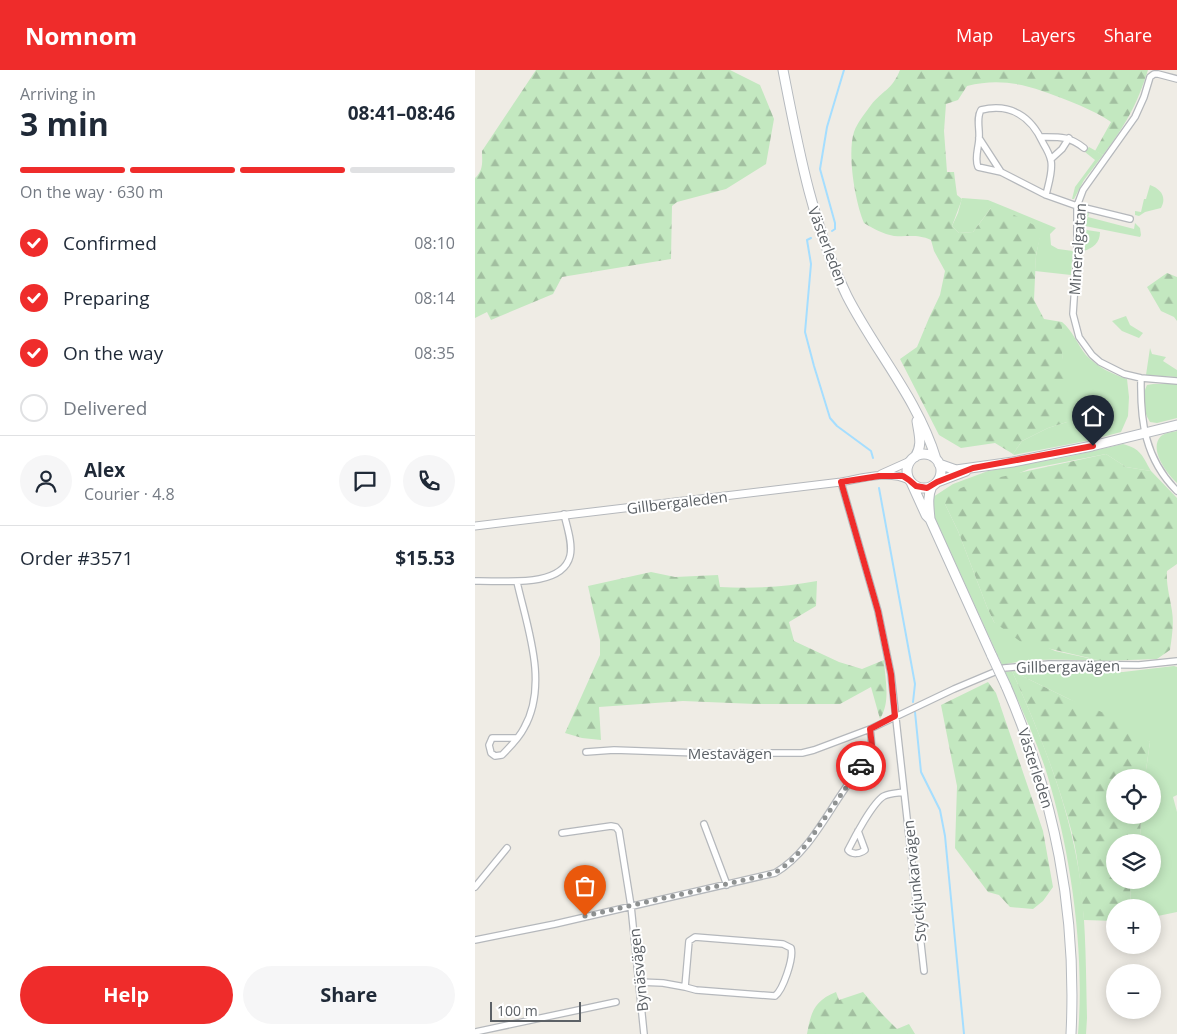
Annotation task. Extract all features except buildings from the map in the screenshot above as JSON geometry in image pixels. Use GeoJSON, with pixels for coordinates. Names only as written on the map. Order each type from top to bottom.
{"type":"FeatureCollection","features":[{"type":"Feature","properties":{"kind":"main road","name":"Västerleden"},"geometry":{"type":"LineString","coordinates":[[783,70],[805,180],[814,213],[831,261],[863,325],[913,406],[931,442],[937,462]]}},
{"type":"Feature","properties":{"kind":"main road","name":"Västerleden"},"geometry":{"type":"LineString","coordinates":[[913,406],[921,441],[919,451],[913,459]]}},
{"type":"Feature","properties":{"kind":"main road"},"geometry":{"type":"LineString","coordinates":[[973,468],[935,484],[919,488],[910,481],[907,470],[913,459],[924,455],[956,470],[973,468],[1044,456],[1177,425]]}},
{"type":"Feature","properties":{"kind":"main road"},"geometry":{"type":"LineString","coordinates":[[935,484],[941,474],[937,462]]}},
{"type":"Feature","properties":{"kind":"main road","name":"Västerleden"},"geometry":{"type":"LineString","coordinates":[[910,481],[926,515],[930,519],[1006,686],[1040,775],[1061,861],[1067,902],[1073,992],[1071,1034]]}},
{"type":"Feature","properties":{"kind":"main road","name":"Västerleden"},"geometry":{"type":"LineString","coordinates":[[930,519],[929,497],[935,484]]}},
{"type":"Feature","properties":{"kind":"street","name":"Mineralgatan"},"geometry":{"type":"LineString","coordinates":[[1177,79],[1154,74],[1150,77],[1135,117],[1088,181],[1077,206],[1077,254],[1073,303],[1074,325],[1084,346],[1100,362],[1124,374],[1141,378],[1177,381]]}},
{"type":"Feature","properties":{"kind":"street"},"geometry":{"type":"LineString","coordinates":[[1046,195],[1051,159],[1041,137],[1029,122],[1019,112],[1006,108],[984,109],[979,112],[977,166],[1001,172],[1046,195],[1077,206],[1130,219]]}},
{"type":"Feature","properties":{"kind":"street"},"geometry":{"type":"LineString","coordinates":[[1041,137],[1069,138],[1084,148]]}},
{"type":"Feature","properties":{"kind":"street"},"geometry":{"type":"LineString","coordinates":[[979,138],[1001,172]]}},
{"type":"Feature","properties":{"kind":"street"},"geometry":{"type":"LineString","coordinates":[[1051,159],[1062,149],[1069,138]]}},
{"type":"Feature","properties":{"kind":"street"},"geometry":{"type":"LineString","coordinates":[[1141,378],[1141,413],[1149,449],[1159,470],[1177,491]]}},
{"type":"Feature","properties":{"kind":"street","name":"Gillbergaleden"},"geometry":{"type":"LineString","coordinates":[[879,476],[913,459]]}},
{"type":"Feature","properties":{"kind":"street","name":"Gillbergaleden"},"geometry":{"type":"LineString","coordinates":[[475,526],[879,476],[903,476],[910,481]]}},
{"type":"Feature","properties":{"kind":"street","name":"Styckjunkarvägen"},"geometry":{"type":"LineString","coordinates":[[841,482],[878,611],[891,674],[924,971]]}},
{"type":"Feature","properties":{"kind":"street"},"geometry":{"type":"LineString","coordinates":[[475,581],[517,582],[553,575],[560,571],[567,564],[571,550],[564,514]]}},
{"type":"Feature","properties":{"kind":"street"},"geometry":{"type":"LineString","coordinates":[[517,582],[537,680],[531,713],[524,729],[517,738],[502,755],[495,756],[491,753],[489,745],[492,738],[517,738]]}},
{"type":"Feature","properties":{"kind":"street","name":"Gillbergavägen"},"geometry":{"type":"LineString","coordinates":[[870,729],[993,672],[1011,666],[1049,664],[1139,665],[1177,661]]}},
{"type":"Feature","properties":{"kind":"street"},"geometry":{"type":"LineString","coordinates":[[475,940],[555,924],[775,873],[797,855],[870,752],[872,741],[870,729]]}},
{"type":"Feature","properties":{"kind":"street","name":"Mestavägen"},"geometry":{"type":"LineString","coordinates":[[586,752],[614,750],[698,753],[802,753],[870,729]]}},
{"type":"Feature","properties":{"kind":"street"},"geometry":{"type":"LineString","coordinates":[[858,831],[882,797],[904,792]]}},
{"type":"Feature","properties":{"kind":"street"},"geometry":{"type":"LineString","coordinates":[[705,824],[727,885]]}},
{"type":"Feature","properties":{"kind":"street","name":"Bynäsvägen"},"geometry":{"type":"LineString","coordinates":[[562,833],[611,826],[619,831],[631,906],[644,1034]]}},
{"type":"Feature","properties":{"kind":"street"},"geometry":{"type":"LineString","coordinates":[[475,887],[507,848]]}},
{"type":"Feature","properties":{"kind":"street"},"geometry":{"type":"LineString","coordinates":[[639,982],[663,983],[705,991],[775,996],[781,989],[789,966],[792,956],[791,948],[783,944],[699,937],[691,938],[689,941],[685,987]]}},
{"type":"Feature","properties":{"kind":"street"},"geometry":{"type":"LineString","coordinates":[[475,1032],[616,1002]]}},
{"type":"Feature","properties":{"kind":"green space"},"geometry":{"type":"Polygon","coordinates":[[[536,70],[730,70],[760,85],[774,119],[766,164],[726,189],[677,202],[672,206],[671,259],[562,277],[553,294],[491,320],[487,312],[475,318],[475,178],[481,169],[482,151],[536,70]]]}},
{"type":"Feature","properties":{"kind":"green space"},"geometry":{"type":"Polygon","coordinates":[[[900,70],[1148,70],[1130,115],[1103,155],[1095,151],[1111,122],[1085,108],[1044,91],[1019,84],[981,83],[967,86],[958,100],[946,104],[944,131],[947,172],[954,172],[957,195],[962,199],[952,226],[959,233],[973,232],[991,208],[1000,208],[1042,229],[1036,255],[1034,300],[1044,319],[1062,322],[1062,353],[1068,393],[1067,422],[1048,428],[1022,441],[1013,454],[995,443],[961,448],[939,435],[900,359],[917,347],[940,295],[945,271],[934,251],[931,240],[917,236],[890,235],[864,223],[855,191],[851,153],[852,141],[857,125],[875,100],[894,82],[900,70]]]}},
{"type":"Feature","properties":{"kind":"green space"},"geometry":{"type":"Polygon","coordinates":[[[1089,147],[1103,155],[1084,180],[1074,199],[1072,199],[1075,187],[1095,160],[1085,152],[1089,147]]]}},
{"type":"Feature","properties":{"kind":"green space"},"geometry":{"type":"Polygon","coordinates":[[[1150,185],[1162,194],[1163,204],[1161,208],[1145,212],[1139,216],[1135,215],[1135,211],[1141,212],[1150,185]]]}},
{"type":"Feature","properties":{"kind":"green space"},"geometry":{"type":"Polygon","coordinates":[[[962,198],[988,200],[1056,228],[1050,234],[1051,245],[1058,249],[1073,251],[1071,275],[1035,271],[1041,229],[991,208],[973,232],[959,233],[952,226],[962,198]]]}},
{"type":"Feature","properties":{"kind":"green space"},"geometry":{"type":"Polygon","coordinates":[[[1081,212],[1089,213],[1088,217],[1134,229],[1135,223],[1140,228],[1141,235],[1140,237],[1080,225],[1081,212]]]}},
{"type":"Feature","properties":{"kind":"green space"},"geometry":{"type":"Polygon","coordinates":[[[1080,229],[1100,232],[1099,239],[1095,245],[1084,251],[1081,248],[1080,229]]]}},
{"type":"Feature","properties":{"kind":"green space"},"geometry":{"type":"Polygon","coordinates":[[[1167,273],[1177,277],[1177,321],[1174,317],[1161,311],[1147,287],[1167,273]]]}},
{"type":"Feature","properties":{"kind":"green space"},"geometry":{"type":"Polygon","coordinates":[[[1126,316],[1130,325],[1143,333],[1139,338],[1122,331],[1112,321],[1126,316]]]}},
{"type":"Feature","properties":{"kind":"green space"},"geometry":{"type":"Polygon","coordinates":[[[1062,322],[1090,359],[1105,370],[1127,379],[1129,397],[1128,416],[1121,432],[1091,440],[1014,455],[1022,441],[1048,428],[1067,422],[1062,353],[1062,322]]]}},
{"type":"Feature","properties":{"kind":"green space"},"geometry":{"type":"Polygon","coordinates":[[[1150,348],[1152,354],[1166,357],[1163,361],[1177,370],[1177,377],[1146,375],[1150,348]]]}},
{"type":"Feature","properties":{"kind":"green space"},"geometry":{"type":"Polygon","coordinates":[[[1177,384],[1177,418],[1157,423],[1150,422],[1144,409],[1143,399],[1147,385],[1177,384]]]}},
{"type":"Feature","properties":{"kind":"green space"},"geometry":{"type":"Polygon","coordinates":[[[1177,431],[1177,483],[1168,474],[1160,461],[1157,448],[1161,436],[1177,431]]]}},
{"type":"Feature","properties":{"kind":"green space"},"geometry":{"type":"Polygon","coordinates":[[[1123,444],[1134,448],[1140,453],[1151,471],[1126,467],[1106,454],[1029,469],[945,504],[958,531],[994,622],[1055,651],[1102,661],[1039,660],[1002,665],[935,518],[930,499],[953,484],[988,471],[1067,457],[1123,444]]]}},
{"type":"Feature","properties":{"kind":"green space"},"geometry":{"type":"Polygon","coordinates":[[[1106,454],[1126,467],[1151,471],[1177,498],[1177,564],[1167,571],[1173,616],[1170,650],[1157,659],[1102,661],[1021,642],[994,622],[958,531],[945,504],[949,493],[973,483],[1106,454]]]}},
{"type":"Feature","properties":{"kind":"green space"},"geometry":{"type":"Polygon","coordinates":[[[651,572],[675,577],[718,575],[720,587],[769,587],[817,581],[816,606],[789,622],[794,641],[839,662],[862,669],[884,660],[886,698],[880,719],[871,687],[840,704],[755,704],[683,701],[599,707],[601,740],[582,738],[565,733],[600,655],[600,640],[588,586],[651,572]]]}},
{"type":"Feature","properties":{"kind":"green space"},"geometry":{"type":"Polygon","coordinates":[[[1177,667],[1177,795],[1173,797],[1177,812],[1177,912],[1161,915],[1161,899],[1131,899],[1130,889],[1161,889],[1161,834],[1140,834],[1141,824],[1161,824],[1161,769],[1146,769],[1150,742],[1012,671],[1123,672],[1177,667]]]}},
{"type":"Feature","properties":{"kind":"green space"},"geometry":{"type":"Polygon","coordinates":[[[1012,671],[1045,749],[1063,803],[1076,857],[1083,902],[1085,935],[1086,1034],[1078,1034],[1080,1003],[1078,937],[1063,836],[1043,761],[1005,672],[1012,671]]]}},
{"type":"Feature","properties":{"kind":"green space"},"geometry":{"type":"Polygon","coordinates":[[[1012,671],[1069,699],[1117,718],[1150,742],[1146,769],[1106,769],[1106,824],[1141,824],[1140,834],[1106,834],[1106,889],[1130,889],[1131,899],[1106,899],[1106,921],[1084,920],[1072,833],[1060,792],[1012,671]]]}},
{"type":"Feature","properties":{"kind":"green space"},"geometry":{"type":"Polygon","coordinates":[[[988,682],[996,693],[1043,831],[1053,887],[1043,901],[1033,909],[1010,907],[999,895],[988,892],[955,848],[957,786],[941,705],[988,682]]]}},
{"type":"Feature","properties":{"kind":"green space"},"geometry":{"type":"Polygon","coordinates":[[[836,992],[839,1000],[863,992],[897,1029],[909,1024],[915,1034],[807,1034],[812,1013],[818,1003],[836,992]]]}},
{"type":"Feature","properties":{"kind":"waterway"},"geometry":{"type":"LineString","coordinates":[[832,231],[835,229],[835,223],[820,169],[827,127],[844,70]]}},
{"type":"Feature","properties":{"kind":"waterway"},"geometry":{"type":"LineString","coordinates":[[811,238],[807,240],[811,264],[805,332],[814,366],[830,418],[837,426],[871,451],[873,458]]}},
{"type":"Feature","properties":{"kind":"waterway"},"geometry":{"type":"LineString","coordinates":[[879,488],[915,684],[913,702]]}},
{"type":"Feature","properties":{"kind":"waterway"},"geometry":{"type":"LineString","coordinates":[[915,712],[921,772],[940,810],[945,836],[964,1034]]}},
{"type":"Feature","properties":{"kind":"way so far"},"geometry":{"type":"LineString","coordinates":[[585,916],[775,873],[790,862],[806,845],[861,766]]}},
{"type":"Feature","properties":{"kind":"route"},"geometry":{"type":"LineString","coordinates":[[861,766],[872,746],[870,729],[895,716],[891,674],[885,641],[871,584],[841,482],[879,476],[903,476],[913,485],[919,488],[927,488],[937,482],[973,468],[1093,446]]}}]}
